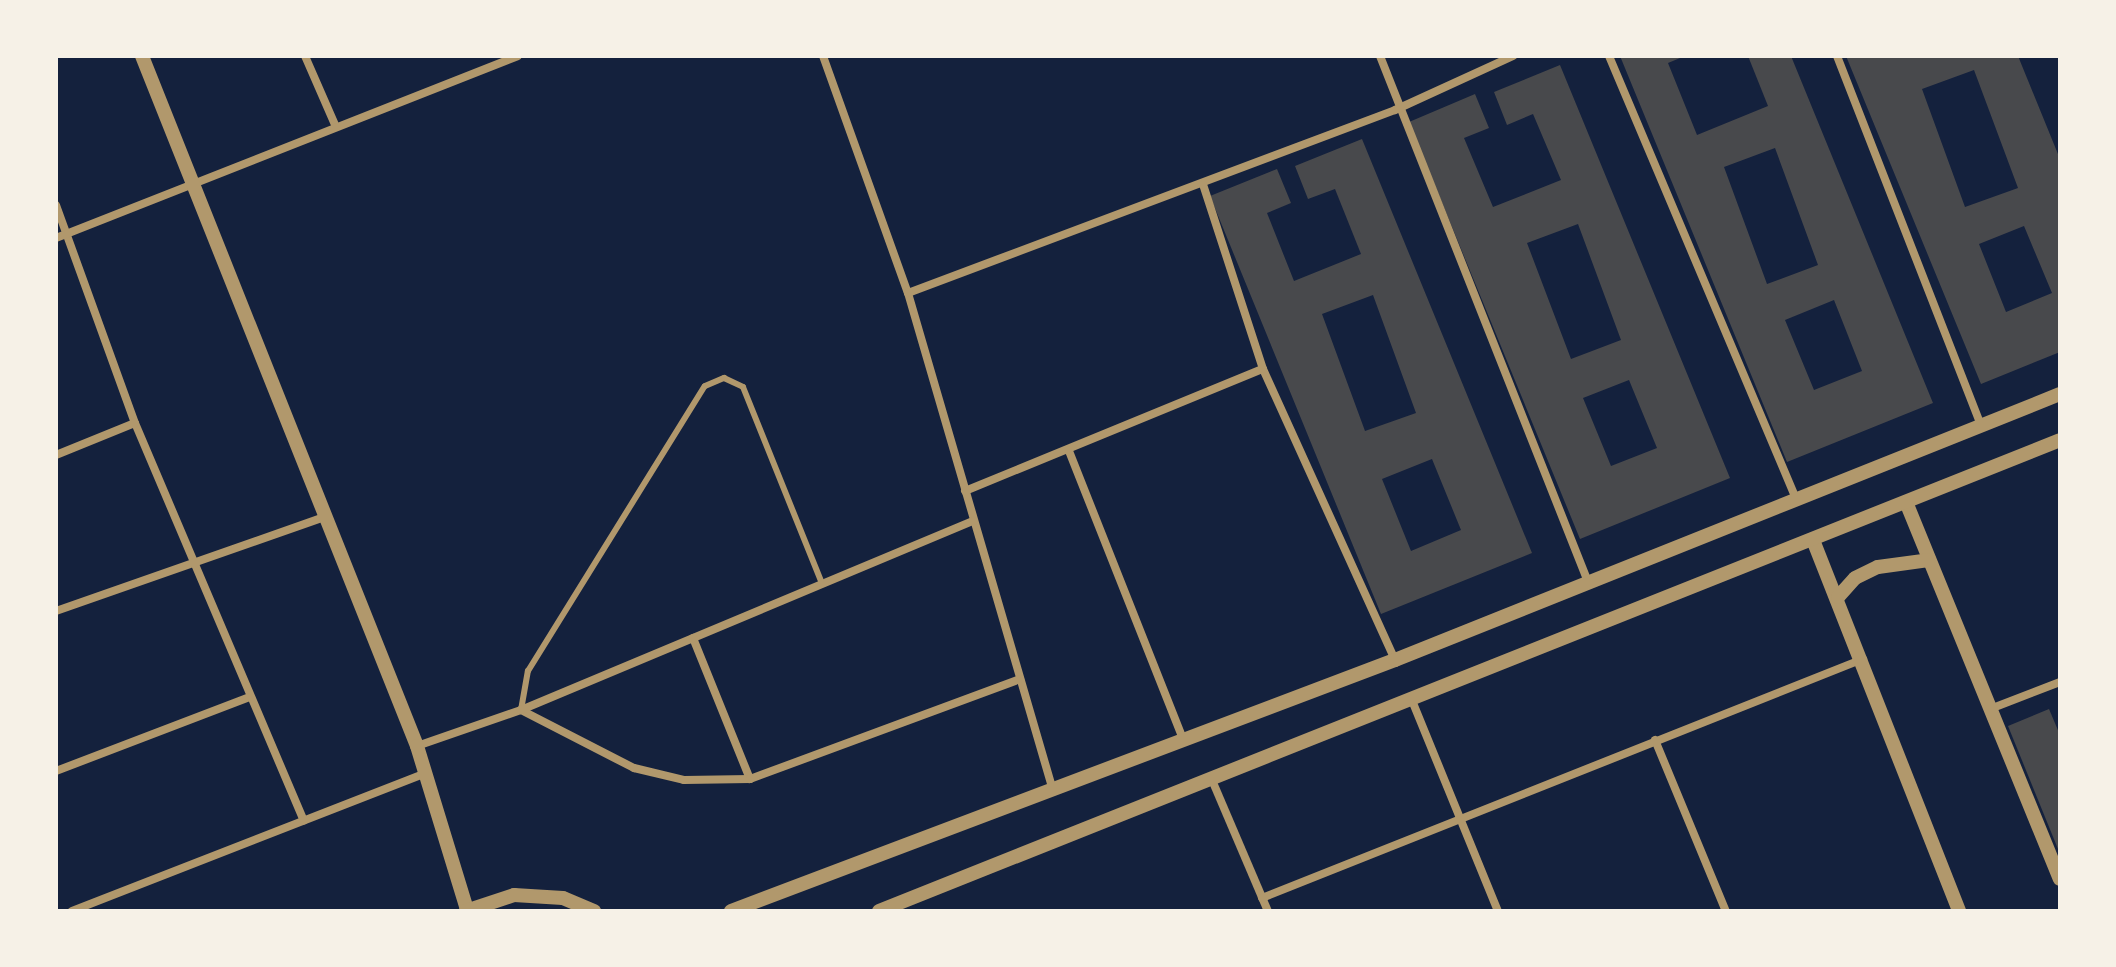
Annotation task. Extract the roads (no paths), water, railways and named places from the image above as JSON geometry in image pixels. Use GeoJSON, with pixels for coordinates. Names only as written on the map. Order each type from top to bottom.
{"type":"FeatureCollection","features":[{"type":"Feature","properties":{"kind":"street"},"geometry":{"type":"LineString","coordinates":[[142,56],[329,515],[417,746],[466,911],[514,895],[563,898],[594,911]]}},
{"type":"Feature","properties":{"kind":"street"},"geometry":{"type":"LineString","coordinates":[[305,56],[336,127]]}},
{"type":"Feature","properties":{"kind":"street"},"geometry":{"type":"LineString","coordinates":[[61,236],[517,56]]}},
{"type":"Feature","properties":{"kind":"street"},"geometry":{"type":"LineString","coordinates":[[823,56],[908,293],[1052,787]]}},
{"type":"Feature","properties":{"kind":"street"},"geometry":{"type":"LineString","coordinates":[[1380,56],[1588,582]]}},
{"type":"Feature","properties":{"kind":"street"},"geometry":{"type":"LineString","coordinates":[[908,293],[1399,109],[1513,56]]}},
{"type":"Feature","properties":{"kind":"street"},"geometry":{"type":"LineString","coordinates":[[1609,56],[1796,499]]}},
{"type":"Feature","properties":{"kind":"street"},"geometry":{"type":"LineString","coordinates":[[1837,56],[1981,426]]}},
{"type":"Feature","properties":{"kind":"street"},"geometry":{"type":"LineString","coordinates":[[1203,184],[1263,369],[1395,660]]}},
{"type":"Feature","properties":{"kind":"street"},"geometry":{"type":"LineString","coordinates":[[56,205],[61,236],[135,423],[304,821]]}},
{"type":"Feature","properties":{"kind":"street"},"geometry":{"type":"LineString","coordinates":[[965,491],[1263,369]]}},
{"type":"Feature","properties":{"kind":"street"},"geometry":{"type":"LineString","coordinates":[[731,911],[1052,787],[1395,660],[2060,394]]}},
{"type":"Feature","properties":{"kind":"street"},"geometry":{"type":"LineString","coordinates":[[56,455],[135,423]]}},
{"type":"Feature","properties":{"kind":"street"},"geometry":{"type":"LineString","coordinates":[[879,911],[2060,440]]}},
{"type":"Feature","properties":{"kind":"street"},"geometry":{"type":"LineString","coordinates":[[1069,451],[1183,739]]}},
{"type":"Feature","properties":{"kind":"street"},"geometry":{"type":"LineString","coordinates":[[1906,502],[2060,879]]}},
{"type":"Feature","properties":{"kind":"street"},"geometry":{"type":"LineString","coordinates":[[56,611],[329,515]]}},
{"type":"Feature","properties":{"kind":"street"},"geometry":{"type":"LineString","coordinates":[[417,746],[521,710],[973,521]]}},
{"type":"Feature","properties":{"kind":"street"},"geometry":{"type":"LineString","coordinates":[[1813,540],[1864,659],[1959,911]]}},
{"type":"Feature","properties":{"kind":"street"},"geometry":{"type":"LineString","coordinates":[[1838,597],[1855,578],[1878,567],[1929,560]]}},
{"type":"Feature","properties":{"kind":"street"},"geometry":{"type":"LineString","coordinates":[[693,638],[750,779]]}},
{"type":"Feature","properties":{"kind":"street"},"geometry":{"type":"LineString","coordinates":[[1262,898],[1457,817],[1864,659]]}},
{"type":"Feature","properties":{"kind":"street"},"geometry":{"type":"LineString","coordinates":[[521,710],[634,768],[684,780],[750,779],[1020,679]]}},
{"type":"Feature","properties":{"kind":"street"},"geometry":{"type":"LineString","coordinates":[[1990,709],[2060,682]]}},
{"type":"Feature","properties":{"kind":"street"},"geometry":{"type":"LineString","coordinates":[[56,771],[250,697]]}},
{"type":"Feature","properties":{"kind":"street"},"geometry":{"type":"LineString","coordinates":[[1411,698],[1457,817],[1498,911]]}},
{"type":"Feature","properties":{"kind":"street"},"geometry":{"type":"LineString","coordinates":[[1655,740],[1726,911]]}},
{"type":"Feature","properties":{"kind":"street"},"geometry":{"type":"LineString","coordinates":[[72,911],[426,773]]}},
{"type":"Feature","properties":{"kind":"street"},"geometry":{"type":"LineString","coordinates":[[1212,780],[1268,911]]}},
{"type":"Feature","properties":{"kind":"lane"},"geometry":{"type":"LineString","coordinates":[[521,710],[528,671],[705,386],[714,382],[724,378],[743,387],[822,584]]}}]}
